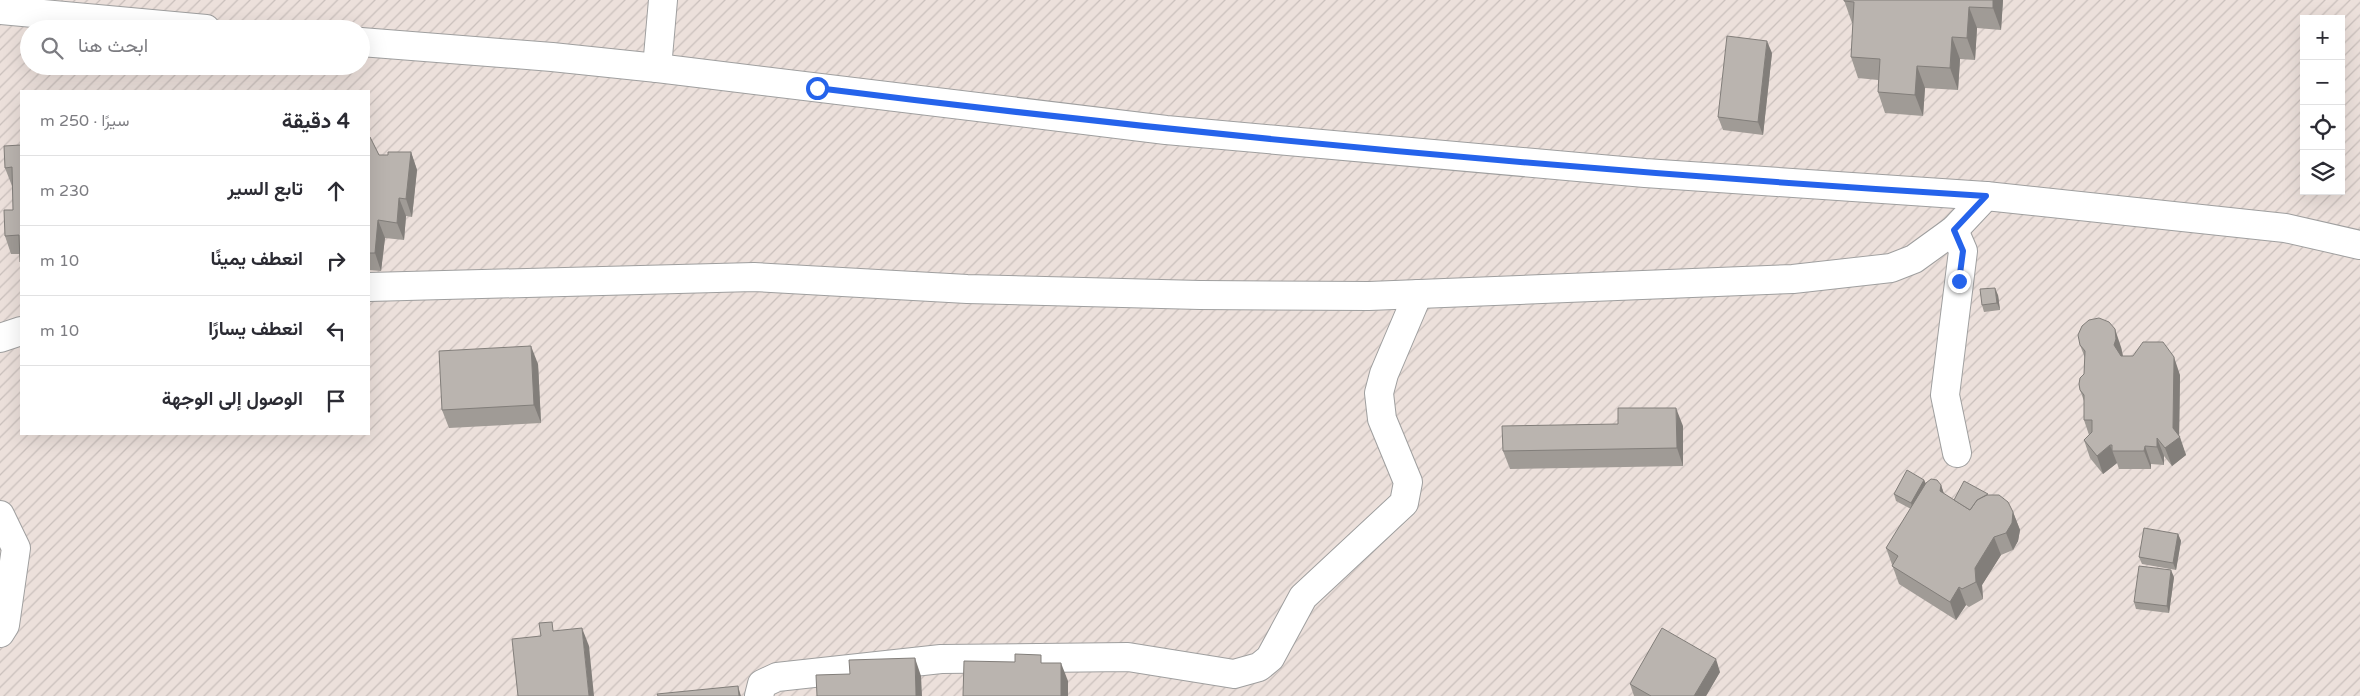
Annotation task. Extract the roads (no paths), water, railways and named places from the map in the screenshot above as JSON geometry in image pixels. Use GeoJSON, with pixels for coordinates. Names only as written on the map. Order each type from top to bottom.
{"type":"FeatureCollection","features":[{"type":"Feature","properties":{"kind":"street"},"geometry":{"type":"LineString","coordinates":[[657,68],[663,0]]}},
{"type":"Feature","properties":{"kind":"street"},"geometry":{"type":"LineString","coordinates":[[0,10],[108,20]]}},
{"type":"Feature","properties":{"kind":"street"},"geometry":{"type":"LineString","coordinates":[[370,43],[552,56],[1166,130],[1645,173],[1986,196],[2285,228],[2360,245]]}},
{"type":"Feature","properties":{"kind":"street"},"geometry":{"type":"LineString","coordinates":[[370,287],[754,277],[967,289],[1200,295],[1418,294],[1793,279],[1891,268],[1914,259],[1954,230],[1986,196]]}},
{"type":"Feature","properties":{"kind":"street"},"geometry":{"type":"LineString","coordinates":[[1954,230],[1963,251],[1945,395],[1957,453]]}},
{"type":"Feature","properties":{"kind":"street"},"geometry":{"type":"LineString","coordinates":[[759,696],[762,684],[777,677],[941,659],[1128,657],[1234,674],[1258,667],[1270,658],[1303,597],[1404,503],[1408,482],[1382,419],[1379,393],[1384,374],[1418,294]]}},
{"type":"Feature","properties":{"kind":"street"},"geometry":{"type":"LineString","coordinates":[[0,338],[20,331]]}},
{"type":"Feature","properties":{"kind":"street"},"geometry":{"type":"LineString","coordinates":[[0,515],[16,548],[5,625],[0,633]]}}]}
